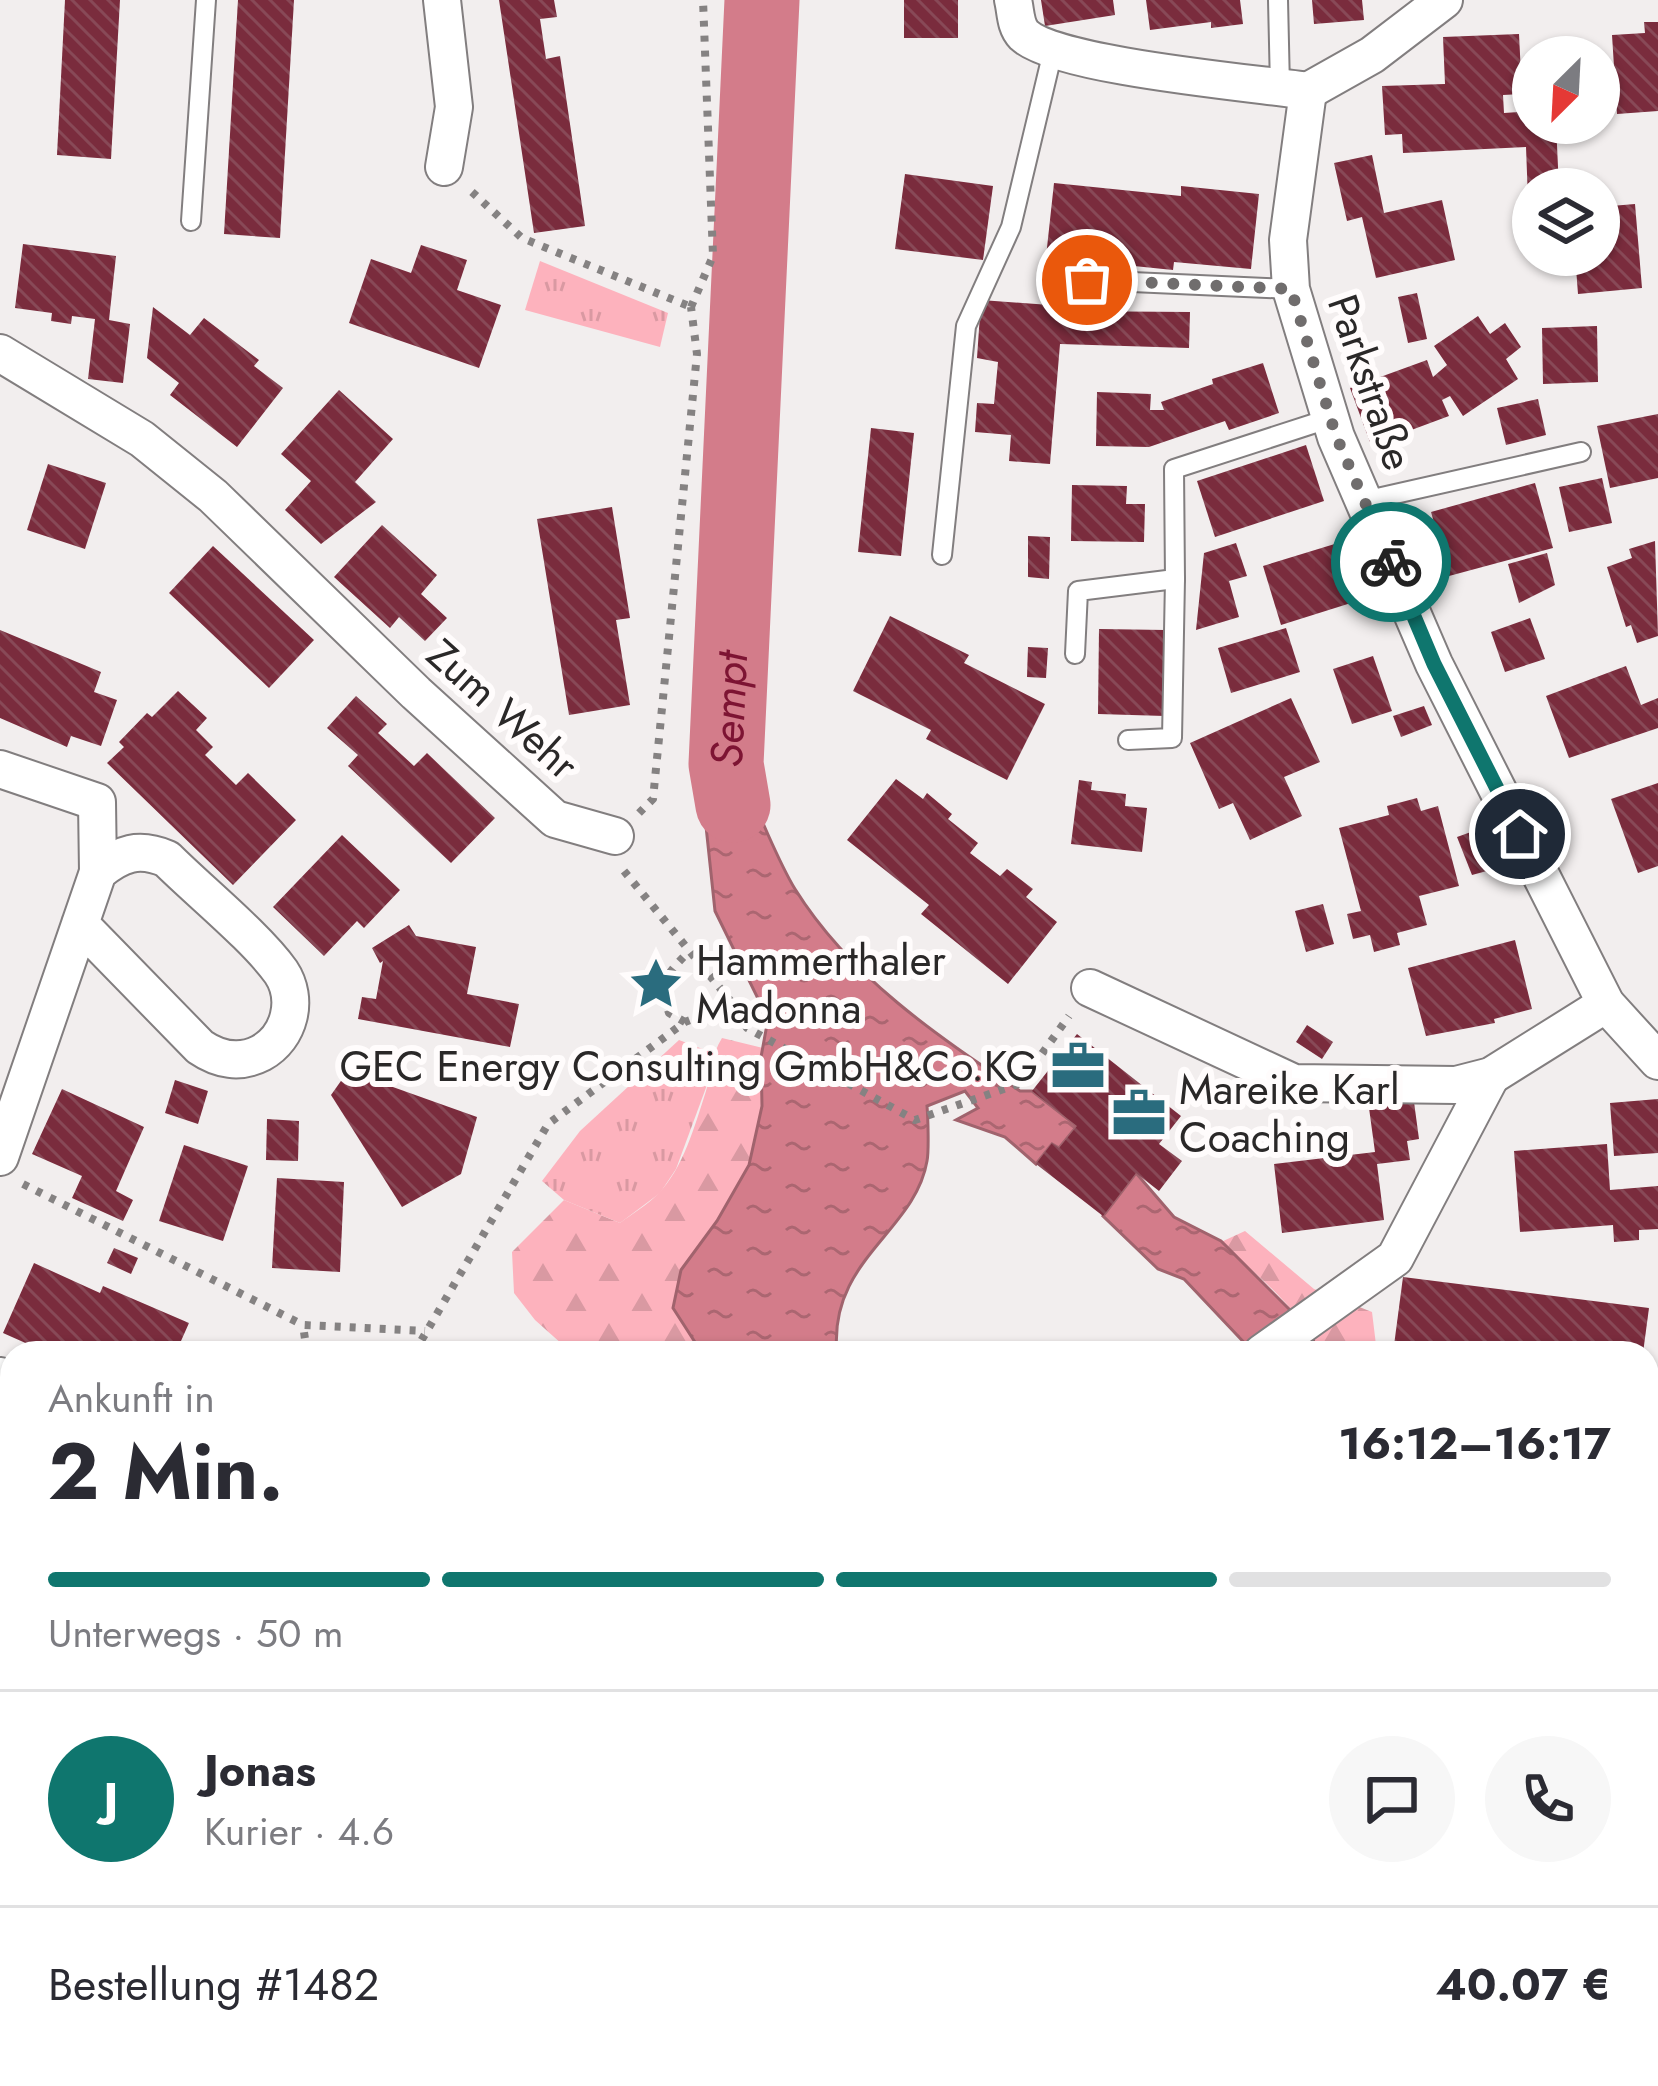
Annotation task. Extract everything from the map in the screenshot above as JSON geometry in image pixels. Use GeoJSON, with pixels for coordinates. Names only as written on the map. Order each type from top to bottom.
{"type":"FeatureCollection","features":[{"type":"Feature","properties":{"kind":"street"},"geometry":{"type":"LineString","coordinates":[[442,0],[454,107],[444,167]]}},
{"type":"Feature","properties":{"kind":"street"},"geometry":{"type":"LineString","coordinates":[[1013,0],[1018,28],[1053,51],[1294,89],[1372,55],[1444,0]]}},
{"type":"Feature","properties":{"kind":"street","name":"Parkstraße"},"geometry":{"type":"LineString","coordinates":[[1294,89],[1288,240],[1291,289],[1331,418],[1434,664],[1606,1004],[1658,1060]]}},
{"type":"Feature","properties":{"kind":"street","name":"Zum Wehr"},"geometry":{"type":"LineString","coordinates":[[0,353],[142,439],[213,496],[416,693],[555,819],[615,836]]}},
{"type":"Feature","properties":{"kind":"street"},"geometry":{"type":"LineString","coordinates":[[0,769],[98,802],[98,872],[10,1170]]}},
{"type":"Feature","properties":{"kind":"street"},"geometry":{"type":"LineString","coordinates":[[80,925],[212,1055],[241,1060],[255,1056],[268,1049],[286,1027],[290,998],[280,971],[167,859],[134,852],[98,872]]}},
{"type":"Feature","properties":{"kind":"street"},"geometry":{"type":"LineString","coordinates":[[1090,988],[1294,1083],[1456,1084],[1491,1076],[1606,1004]]}},
{"type":"Feature","properties":{"kind":"street"},"geometry":{"type":"LineString","coordinates":[[1279,1341],[1395,1258],[1491,1076]]}},
{"type":"Feature","properties":{"kind":"lane"},"geometry":{"type":"LineString","coordinates":[[191,221],[206,0]]}},
{"type":"Feature","properties":{"kind":"lane"},"geometry":{"type":"LineString","coordinates":[[1279,0],[1294,89]]}},
{"type":"Feature","properties":{"kind":"lane"},"geometry":{"type":"LineString","coordinates":[[942,554],[966,326],[1011,227],[1053,51]]}},
{"type":"Feature","properties":{"kind":"lane"},"geometry":{"type":"LineString","coordinates":[[1087,280],[1291,289]]}},
{"type":"Feature","properties":{"kind":"lane"},"geometry":{"type":"LineString","coordinates":[[1127,740],[1172,738],[1174,469],[1331,418]]}},
{"type":"Feature","properties":{"kind":"lane"},"geometry":{"type":"LineString","coordinates":[[1364,501],[1581,452]]}},
{"type":"Feature","properties":{"kind":"lane"},"geometry":{"type":"LineString","coordinates":[[1076,655],[1078,591],[1174,579]]}},
{"type":"Feature","properties":{"kind":"path"},"geometry":{"type":"LineString","coordinates":[[703,0],[713,256],[691,307],[697,355],[652,799],[615,836],[626,877],[733,1004],[747,1028],[915,1120],[1021,1083],[1090,988]]}},
{"type":"Feature","properties":{"kind":"path"},"geometry":{"type":"LineString","coordinates":[[444,167],[522,238],[691,307]]}},
{"type":"Feature","properties":{"kind":"path"},"geometry":{"type":"LineString","coordinates":[[685,1022],[669,1013],[662,991],[668,974],[689,951]]}},
{"type":"Feature","properties":{"kind":"path"},"geometry":{"type":"LineString","coordinates":[[420,1341],[548,1124],[685,1022],[733,1004]]}},
{"type":"Feature","properties":{"kind":"path"},"geometry":{"type":"LineString","coordinates":[[10,1170],[303,1325],[425,1331]]}},
{"type":"Feature","properties":{"kind":"path"},"geometry":{"type":"LineString","coordinates":[[303,1325],[306,1341]]}},
{"type":"Feature","properties":{"kind":"green space"},"geometry":{"type":"Polygon","coordinates":[[[540,261],[668,313],[660,347],[525,310],[540,261]]]}},
{"type":"Feature","properties":{"kind":"green space"},"geometry":{"type":"Polygon","coordinates":[[[722,1038],[763,1048],[762,1106],[749,1165],[681,1270],[673,1307],[694,1341],[559,1341],[514,1293],[512,1252],[564,1200],[620,1223],[658,1194],[687,1146],[722,1038]]]}},
{"type":"Feature","properties":{"kind":"green space"},"geometry":{"type":"Polygon","coordinates":[[[679,1040],[713,1053],[714,1066],[676,1169],[660,1193],[620,1223],[564,1200],[542,1181],[580,1131],[679,1040]]]}},
{"type":"Feature","properties":{"kind":"green space"},"geometry":{"type":"Polygon","coordinates":[[[1245,1231],[1314,1289],[1372,1312],[1376,1341],[1312,1341],[1290,1308],[1221,1242],[1245,1231]]]}},
{"type":"Feature","properties":{"kind":"water"},"geometry":{"type":"Polygon","coordinates":[[[714,694],[750,733],[753,752],[748,779],[754,801],[790,880],[817,921],[868,977],[926,1026],[1020,1091],[1032,1091],[1077,1126],[1059,1148],[1052,1144],[1036,1164],[1005,1137],[956,1120],[978,1108],[965,1091],[927,1106],[928,1156],[919,1186],[858,1270],[838,1321],[837,1341],[694,1341],[673,1308],[681,1270],[749,1165],[762,1106],[761,1057],[768,1019],[715,911],[703,798],[714,694]]]}},
{"type":"Feature","properties":{"kind":"water"},"geometry":{"type":"Polygon","coordinates":[[[1136,1173],[1174,1217],[1221,1241],[1289,1309],[1314,1341],[1243,1341],[1184,1279],[1158,1269],[1103,1216],[1136,1173]]]}},
{"type":"Feature","properties":{"kind":"building"},"geometry":{"type":"Polygon","coordinates":[[[65,0],[120,0],[111,159],[57,155],[65,0]]]}},
{"type":"Feature","properties":{"kind":"building"},"geometry":{"type":"Polygon","coordinates":[[[238,0],[294,0],[280,238],[224,234],[238,0]]]}},
{"type":"Feature","properties":{"kind":"building"},"geometry":{"type":"Polygon","coordinates":[[[499,0],[554,0],[557,17],[540,19],[546,59],[560,56],[585,226],[534,233],[499,0]]]}},
{"type":"Feature","properties":{"kind":"building"},"geometry":{"type":"Polygon","coordinates":[[[904,0],[958,0],[958,38],[904,38],[904,0]]]}},
{"type":"Feature","properties":{"kind":"building"},"geometry":{"type":"Polygon","coordinates":[[[1041,0],[1113,0],[1115,15],[1045,26],[1041,0]]]}},
{"type":"Feature","properties":{"kind":"building"},"geometry":{"type":"Polygon","coordinates":[[[1146,0],[1240,0],[1243,24],[1211,28],[1211,22],[1150,30],[1146,0]]]}},
{"type":"Feature","properties":{"kind":"building"},"geometry":{"type":"Polygon","coordinates":[[[1312,0],[1362,0],[1364,20],[1314,24],[1312,0]]]}},
{"type":"Feature","properties":{"kind":"building"},"geometry":{"type":"Polygon","coordinates":[[[1644,22],[1658,22],[1658,111],[1620,114],[1620,36],[1612,35],[1645,33],[1644,22]]]}},
{"type":"Feature","properties":{"kind":"building"},"geometry":{"type":"Polygon","coordinates":[[[1519,34],[1512,36],[1512,95],[1503,95],[1504,113],[1512,112],[1512,144],[1557,144],[1558,168],[1527,168],[1526,147],[1403,153],[1402,134],[1385,135],[1382,86],[1445,84],[1443,37],[1519,34]]]}},
{"type":"Feature","properties":{"kind":"building"},"geometry":{"type":"Polygon","coordinates":[[[1372,155],[1384,213],[1442,200],[1455,260],[1376,278],[1362,217],[1347,221],[1334,163],[1372,155]]]}},
{"type":"Feature","properties":{"kind":"building"},"geometry":{"type":"Polygon","coordinates":[[[905,174],[993,186],[983,260],[895,249],[905,174]]]}},
{"type":"Feature","properties":{"kind":"building"},"geometry":{"type":"Polygon","coordinates":[[[1054,183],[1181,196],[1181,186],[1259,194],[1251,269],[1174,262],[1173,270],[1046,257],[1054,183]]]}},
{"type":"Feature","properties":{"kind":"building"},"geometry":{"type":"Polygon","coordinates":[[[1635,204],[1642,288],[1578,294],[1577,276],[1620,276],[1620,205],[1635,204]]]}},
{"type":"Feature","properties":{"kind":"building"},"geometry":{"type":"Polygon","coordinates":[[[23,244],[116,256],[109,320],[130,324],[123,383],[88,379],[95,319],[72,316],[71,324],[51,321],[52,313],[15,308],[23,244]]]}},
{"type":"Feature","properties":{"kind":"building"},"geometry":{"type":"Polygon","coordinates":[[[421,245],[467,260],[457,290],[501,305],[479,368],[349,323],[371,259],[411,273],[421,245]]]}},
{"type":"Feature","properties":{"kind":"building"},"geometry":{"type":"Polygon","coordinates":[[[1417,293],[1427,339],[1408,343],[1398,297],[1417,293]]]}},
{"type":"Feature","properties":{"kind":"building"},"geometry":{"type":"Polygon","coordinates":[[[981,300],[1063,306],[1062,311],[1190,312],[1189,348],[1060,344],[1050,464],[1009,461],[1011,435],[975,432],[977,403],[994,404],[998,362],[977,358],[981,300]]]}},
{"type":"Feature","properties":{"kind":"building"},"geometry":{"type":"Polygon","coordinates":[[[153,307],[190,335],[204,318],[259,360],[254,366],[283,388],[237,447],[170,395],[179,383],[147,358],[153,307]]]}},
{"type":"Feature","properties":{"kind":"building"},"geometry":{"type":"Polygon","coordinates":[[[1478,316],[1490,334],[1505,323],[1521,347],[1506,359],[1518,379],[1463,416],[1450,396],[1442,400],[1449,416],[1371,445],[1350,388],[1427,360],[1433,377],[1447,365],[1434,346],[1478,316]]]}},
{"type":"Feature","properties":{"kind":"building"},"geometry":{"type":"Polygon","coordinates":[[[1597,326],[1598,382],[1543,384],[1542,328],[1597,326]]]}},
{"type":"Feature","properties":{"kind":"building"},"geometry":{"type":"Polygon","coordinates":[[[1263,363],[1279,413],[1229,430],[1225,421],[1149,447],[1096,446],[1097,392],[1151,394],[1150,410],[1164,410],[1161,402],[1263,363]]]}},
{"type":"Feature","properties":{"kind":"building"},"geometry":{"type":"Polygon","coordinates":[[[339,390],[393,439],[355,482],[376,502],[321,544],[285,510],[311,481],[281,454],[339,390]]]}},
{"type":"Feature","properties":{"kind":"building"},"geometry":{"type":"Polygon","coordinates":[[[1538,399],[1546,435],[1506,445],[1497,408],[1538,399]]]}},
{"type":"Feature","properties":{"kind":"building"},"geometry":{"type":"Polygon","coordinates":[[[1658,414],[1658,478],[1610,488],[1597,426],[1658,414]]]}},
{"type":"Feature","properties":{"kind":"building"},"geometry":{"type":"Polygon","coordinates":[[[871,428],[914,433],[901,556],[858,552],[871,428]]]}},
{"type":"Feature","properties":{"kind":"building"},"geometry":{"type":"Polygon","coordinates":[[[1306,445],[1324,501],[1215,537],[1197,481],[1306,445]]]}},
{"type":"Feature","properties":{"kind":"building"},"geometry":{"type":"Polygon","coordinates":[[[48,464],[106,483],[85,549],[27,530],[48,464]]]}},
{"type":"Feature","properties":{"kind":"building"},"geometry":{"type":"Polygon","coordinates":[[[1602,478],[1612,523],[1569,532],[1559,487],[1602,478]]]}},
{"type":"Feature","properties":{"kind":"building"},"geometry":{"type":"Polygon","coordinates":[[[1535,483],[1553,548],[1449,576],[1431,512],[1535,483]]]}},
{"type":"Feature","properties":{"kind":"building"},"geometry":{"type":"Polygon","coordinates":[[[1072,485],[1127,486],[1126,504],[1145,504],[1144,542],[1071,541],[1072,485]]]}},
{"type":"Feature","properties":{"kind":"building"},"geometry":{"type":"Polygon","coordinates":[[[612,507],[630,618],[616,620],[630,705],[569,715],[537,519],[612,507]]]}},
{"type":"Feature","properties":{"kind":"building"},"geometry":{"type":"Polygon","coordinates":[[[382,525],[437,575],[421,594],[447,618],[425,641],[399,617],[390,628],[334,577],[382,525]]]}},
{"type":"Feature","properties":{"kind":"building"},"geometry":{"type":"Polygon","coordinates":[[[1028,536],[1050,537],[1049,579],[1028,577],[1028,536]]]}},
{"type":"Feature","properties":{"kind":"building"},"geometry":{"type":"Polygon","coordinates":[[[1351,539],[1370,597],[1281,625],[1263,566],[1351,539]]]}},
{"type":"Feature","properties":{"kind":"building"},"geometry":{"type":"Polygon","coordinates":[[[1655,541],[1658,636],[1637,643],[1631,625],[1626,627],[1607,567],[1632,558],[1629,549],[1655,541]]]}},
{"type":"Feature","properties":{"kind":"building"},"geometry":{"type":"Polygon","coordinates":[[[1236,543],[1247,576],[1229,581],[1239,617],[1196,630],[1204,553],[1236,543]]]}},
{"type":"Feature","properties":{"kind":"building"},"geometry":{"type":"Polygon","coordinates":[[[213,546],[314,640],[269,688],[169,593],[213,546]]]}},
{"type":"Feature","properties":{"kind":"building"},"geometry":{"type":"Polygon","coordinates":[[[1547,553],[1555,585],[1519,603],[1508,564],[1547,553]]]}},
{"type":"Feature","properties":{"kind":"building"},"geometry":{"type":"Polygon","coordinates":[[[890,616],[969,655],[964,663],[1045,704],[1007,780],[926,739],[931,730],[853,691],[890,616]]]}},
{"type":"Feature","properties":{"kind":"building"},"geometry":{"type":"Polygon","coordinates":[[[1530,618],[1545,659],[1505,672],[1491,632],[1530,618]]]}},
{"type":"Feature","properties":{"kind":"building"},"geometry":{"type":"Polygon","coordinates":[[[1286,628],[1300,672],[1231,693],[1218,648],[1286,628]]]}},
{"type":"Feature","properties":{"kind":"building"},"geometry":{"type":"Polygon","coordinates":[[[1099,629],[1166,630],[1165,716],[1098,714],[1099,629]]]}},
{"type":"Feature","properties":{"kind":"building"},"geometry":{"type":"Polygon","coordinates":[[[0,630],[101,672],[94,692],[117,700],[101,746],[71,736],[67,747],[0,718],[0,630]]]}},
{"type":"Feature","properties":{"kind":"building"},"geometry":{"type":"Polygon","coordinates":[[[1028,647],[1048,648],[1046,678],[1027,677],[1028,647]]]}},
{"type":"Feature","properties":{"kind":"building"},"geometry":{"type":"Polygon","coordinates":[[[1373,656],[1392,711],[1352,724],[1333,669],[1373,656]]]}},
{"type":"Feature","properties":{"kind":"building"},"geometry":{"type":"Polygon","coordinates":[[[1626,666],[1641,705],[1658,698],[1658,728],[1569,758],[1546,696],[1626,666]]]}},
{"type":"Feature","properties":{"kind":"building"},"geometry":{"type":"Polygon","coordinates":[[[178,691],[207,718],[196,730],[213,747],[205,755],[236,785],[248,773],[296,820],[233,885],[107,763],[124,747],[119,742],[147,713],[152,717],[178,691]]]}},
{"type":"Feature","properties":{"kind":"building"},"geometry":{"type":"Polygon","coordinates":[[[356,696],[387,724],[378,733],[414,766],[427,753],[495,818],[451,863],[348,766],[358,755],[327,728],[356,696]]]}},
{"type":"Feature","properties":{"kind":"building"},"geometry":{"type":"Polygon","coordinates":[[[1291,698],[1320,762],[1284,777],[1302,816],[1250,840],[1233,803],[1219,809],[1190,743],[1291,698]]]}},
{"type":"Feature","properties":{"kind":"building"},"geometry":{"type":"Polygon","coordinates":[[[1424,706],[1432,725],[1401,737],[1393,716],[1424,706]]]}},
{"type":"Feature","properties":{"kind":"building"},"geometry":{"type":"Polygon","coordinates":[[[896,779],[923,799],[927,793],[952,814],[948,819],[978,843],[970,853],[1000,876],[1007,869],[1033,889],[1026,897],[1057,922],[1008,984],[921,914],[929,905],[847,840],[896,779]]]}},
{"type":"Feature","properties":{"kind":"building"},"geometry":{"type":"Polygon","coordinates":[[[1079,780],[1092,782],[1091,790],[1126,794],[1125,806],[1147,808],[1142,852],[1071,844],[1079,780]]]}},
{"type":"Feature","properties":{"kind":"building"},"geometry":{"type":"Polygon","coordinates":[[[1658,783],[1658,866],[1638,873],[1611,799],[1658,783]]]}},
{"type":"Feature","properties":{"kind":"building"},"geometry":{"type":"Polygon","coordinates":[[[1417,798],[1421,811],[1438,806],[1459,886],[1419,896],[1427,925],[1397,933],[1400,945],[1374,952],[1370,935],[1353,939],[1347,914],[1361,911],[1339,828],[1389,815],[1387,806],[1417,798]]]}},
{"type":"Feature","properties":{"kind":"building"},"geometry":{"type":"Polygon","coordinates":[[[1485,827],[1505,866],[1472,875],[1457,837],[1485,827]]]}},
{"type":"Feature","properties":{"kind":"building"},"geometry":{"type":"Polygon","coordinates":[[[342,835],[400,890],[364,928],[357,921],[324,956],[273,907],[342,835]]]}},
{"type":"Feature","properties":{"kind":"building"},"geometry":{"type":"Polygon","coordinates":[[[1323,904],[1334,944],[1306,952],[1295,911],[1323,904]]]}},
{"type":"Feature","properties":{"kind":"building"},"geometry":{"type":"Polygon","coordinates":[[[409,925],[416,936],[476,947],[467,994],[519,1004],[510,1047],[358,1019],[362,997],[376,999],[383,961],[372,948],[409,925]]]}},
{"type":"Feature","properties":{"kind":"building"},"geometry":{"type":"Polygon","coordinates":[[[1515,940],[1532,1009],[1494,1019],[1495,1023],[1426,1036],[1408,968],[1515,940]]]}},
{"type":"Feature","properties":{"kind":"building"},"geometry":{"type":"Polygon","coordinates":[[[1307,1025],[1333,1042],[1322,1059],[1296,1042],[1307,1025]]]}},
{"type":"Feature","properties":{"kind":"building"},"geometry":{"type":"Polygon","coordinates":[[[1077,1034],[1181,1116],[1159,1144],[1182,1161],[1159,1191],[1136,1173],[1103,1216],[1036,1164],[1052,1143],[1059,1148],[1077,1126],[1032,1091],[1077,1034]]]}},
{"type":"Feature","properties":{"kind":"building"},"geometry":{"type":"Polygon","coordinates":[[[348,1071],[477,1117],[461,1174],[402,1207],[331,1095],[348,1071]]]}},
{"type":"Feature","properties":{"kind":"building"},"geometry":{"type":"Polygon","coordinates":[[[175,1080],[208,1091],[198,1124],[165,1113],[175,1080]]]}},
{"type":"Feature","properties":{"kind":"building"},"geometry":{"type":"Polygon","coordinates":[[[62,1089],[144,1127],[116,1191],[133,1200],[123,1221],[72,1198],[82,1176],[32,1154],[62,1089]]]}},
{"type":"Feature","properties":{"kind":"building"},"geometry":{"type":"Polygon","coordinates":[[[1658,1099],[1658,1153],[1614,1156],[1610,1103],[1658,1099]]]}},
{"type":"Feature","properties":{"kind":"building"},"geometry":{"type":"Polygon","coordinates":[[[1414,1102],[1419,1139],[1407,1141],[1410,1160],[1377,1164],[1384,1220],[1282,1233],[1274,1164],[1375,1152],[1369,1108],[1414,1102]]]}},
{"type":"Feature","properties":{"kind":"building"},"geometry":{"type":"Polygon","coordinates":[[[267,1119],[299,1121],[298,1161],[266,1160],[267,1119]]]}},
{"type":"Feature","properties":{"kind":"building"},"geometry":{"type":"Polygon","coordinates":[[[1607,1144],[1610,1190],[1658,1186],[1658,1229],[1639,1230],[1639,1240],[1614,1242],[1613,1225],[1520,1232],[1514,1151],[1607,1144]]]}},
{"type":"Feature","properties":{"kind":"building"},"geometry":{"type":"Polygon","coordinates":[[[184,1145],[248,1166],[223,1241],[159,1221],[184,1145]]]}},
{"type":"Feature","properties":{"kind":"building"},"geometry":{"type":"Polygon","coordinates":[[[277,1178],[344,1182],[340,1272],[272,1268],[277,1178]]]}},
{"type":"Feature","properties":{"kind":"building"},"geometry":{"type":"Polygon","coordinates":[[[114,1248],[138,1258],[131,1274],[107,1263],[114,1248]]]}},
{"type":"Feature","properties":{"kind":"building"},"geometry":{"type":"Polygon","coordinates":[[[34,1263],[100,1293],[103,1286],[189,1323],[181,1341],[21,1341],[3,1333],[34,1263]]]}},
{"type":"Feature","properties":{"kind":"building"},"geometry":{"type":"Polygon","coordinates":[[[1403,1277],[1649,1308],[1645,1341],[1395,1341],[1403,1277]]]}},
{"type":"Feature","properties":{"kind":"waterway","name":"Sempt"},"geometry":{"type":"LineString","coordinates":[[733,805],[726,764],[762,0]]}},
{"type":"Feature","properties":{"kind":"way so far"},"geometry":{"type":"LineString","coordinates":[[1087,280],[1291,289],[1336,436],[1391,562]]}},
{"type":"Feature","properties":{"kind":"place","name":"Hammerthaler Madonna"},"geometry":{"type":"Point","coordinates":[656,984]}},
{"type":"Feature","properties":{"kind":"place","name":"GEC Energy Consulting GmbH&Co.KG"},"geometry":{"type":"Point","coordinates":[1078,1066]}},
{"type":"Feature","properties":{"kind":"place","name":"Mareike Karl Coaching"},"geometry":{"type":"Point","coordinates":[1139,1113]}},
{"type":"Feature","properties":{"kind":"route"},"geometry":{"type":"LineString","coordinates":[[1391,562],[1434,664],[1520,834]]}}]}
